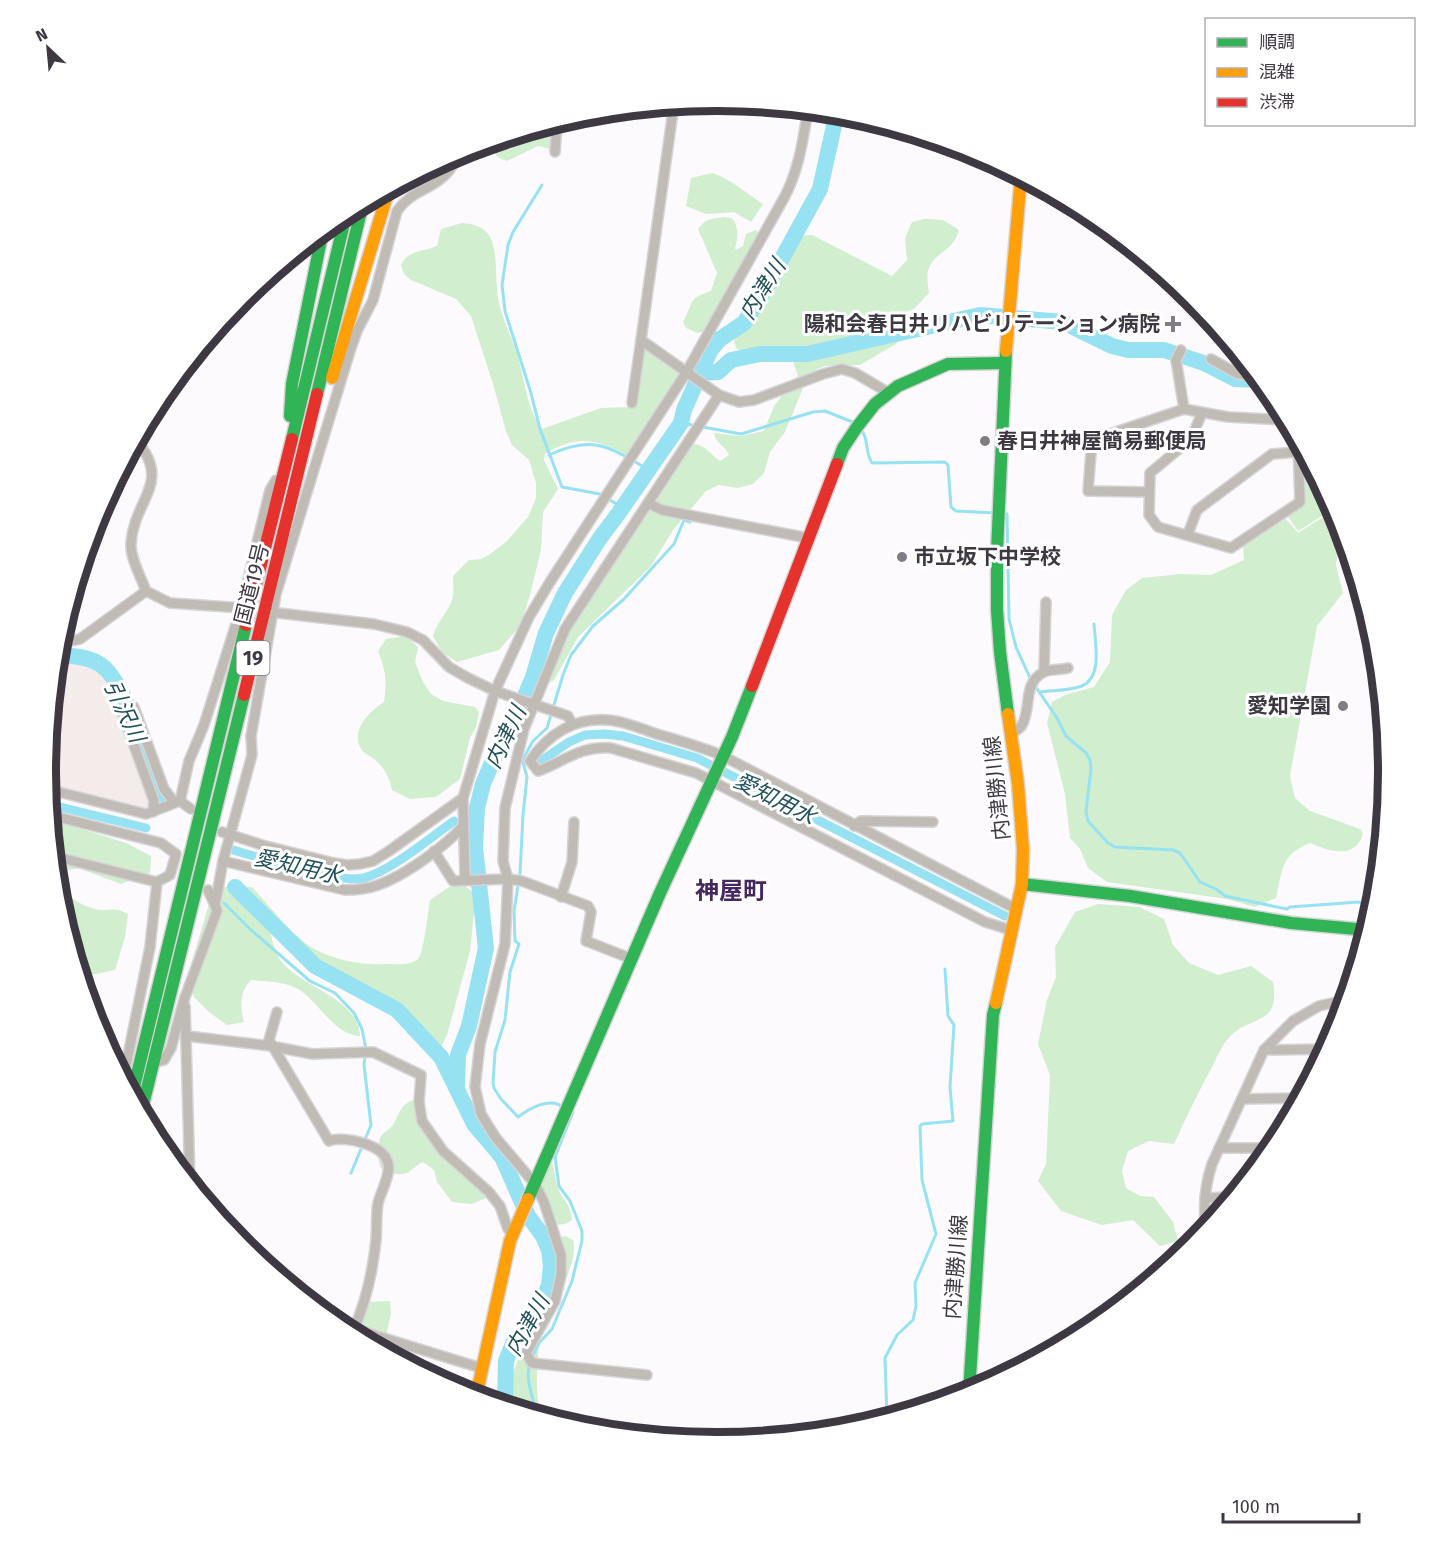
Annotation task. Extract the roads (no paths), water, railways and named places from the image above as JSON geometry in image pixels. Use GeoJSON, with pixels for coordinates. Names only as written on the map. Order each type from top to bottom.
{"type":"FeatureCollection","features":[{"type":"Feature","properties":{"kind":"main road","name":"内津勝川線"},"geometry":{"type":"LineString","coordinates":[[970,1382],[993,1015],[1022,884],[1023,849],[1018,784],[1000,652],[997,610],[1005,363],[1020,185]]}},
{"type":"Feature","properties":{"kind":"main road"},"geometry":{"type":"LineString","coordinates":[[301,464],[329,388],[386,199]]}},
{"type":"Feature","properties":{"kind":"main road","name":"国道19号"},"geometry":{"type":"LineString","coordinates":[[144,1102],[270,612],[301,464],[360,215]]}},
{"type":"Feature","properties":{"kind":"main road","name":"国道19号"},"geometry":{"type":"LineString","coordinates":[[135,1084],[245,608],[286,465],[343,226]]}},
{"type":"Feature","properties":{"kind":"main road"},"geometry":{"type":"LineString","coordinates":[[286,465],[292,384],[321,242]]}},
{"type":"Feature","properties":{"kind":"main road"},"geometry":{"type":"LineString","coordinates":[[478,1387],[514,1232],[660,893],[723,756],[843,448],[875,405],[906,382],[948,364],[1005,363]]}},
{"type":"Feature","properties":{"kind":"main road"},"geometry":{"type":"LineString","coordinates":[[1022,884],[1130,896],[1291,923],[1358,929]]}},
{"type":"Feature","properties":{"kind":"street"},"geometry":{"type":"LineString","coordinates":[[632,403],[673,112]]}},
{"type":"Feature","properties":{"kind":"street"},"geometry":{"type":"LineString","coordinates":[[465,879],[463,798],[495,691],[529,617],[686,373],[792,183],[800,158],[807,117]]}},
{"type":"Feature","properties":{"kind":"street"},"geometry":{"type":"LineString","coordinates":[[555,152],[556,130]]}},
{"type":"Feature","properties":{"kind":"street"},"geometry":{"type":"LineString","coordinates":[[215,905],[226,834],[252,755],[246,735],[270,612],[350,351],[357,331],[373,300],[398,211],[405,199],[445,175],[452,166]]}},
{"type":"Feature","properties":{"kind":"street"},"geometry":{"type":"LineString","coordinates":[[641,340],[718,395],[739,402],[754,400],[842,369],[855,372],[890,393]]}},
{"type":"Feature","properties":{"kind":"street"},"geometry":{"type":"LineString","coordinates":[[1181,351],[1176,360],[1184,409]]}},
{"type":"Feature","properties":{"kind":"street"},"geometry":{"type":"LineString","coordinates":[[1211,359],[1238,374],[1245,375]]}},
{"type":"Feature","properties":{"kind":"street"},"geometry":{"type":"LineString","coordinates":[[647,1375],[532,1363],[526,1353],[555,1301],[561,1275],[561,1255],[544,1202],[534,1185],[492,1133],[481,1114],[475,1087],[480,1044],[505,944],[508,879],[503,861],[505,808],[524,729],[565,629],[718,395]]}},
{"type":"Feature","properties":{"kind":"street"},"geometry":{"type":"LineString","coordinates":[[1004,438],[1092,440],[1184,409],[1228,417],[1276,419]]}},
{"type":"Feature","properties":{"kind":"street"},"geometry":{"type":"LineString","coordinates":[[1202,413],[1191,439],[1150,473],[1149,515],[1158,527],[1188,534],[1231,549],[1300,502],[1298,459]]}},
{"type":"Feature","properties":{"kind":"street"},"geometry":{"type":"LineString","coordinates":[[1092,440],[1088,490],[1149,492]]}},
{"type":"Feature","properties":{"kind":"street"},"geometry":{"type":"LineString","coordinates":[[141,446],[147,453],[152,466],[152,478],[130,544],[146,591],[170,603],[245,608],[209,726],[189,761],[177,802]]}},
{"type":"Feature","properties":{"kind":"street"},"geometry":{"type":"LineString","coordinates":[[1188,534],[1197,510],[1272,454],[1295,452]]}},
{"type":"Feature","properties":{"kind":"street"},"geometry":{"type":"LineString","coordinates":[[648,503],[662,510],[808,538]]}},
{"type":"Feature","properties":{"kind":"street"},"geometry":{"type":"LineString","coordinates":[[68,642],[80,639],[146,591]]}},
{"type":"Feature","properties":{"kind":"street"},"geometry":{"type":"LineString","coordinates":[[1044,672],[1046,602]]}},
{"type":"Feature","properties":{"kind":"street"},"geometry":{"type":"LineString","coordinates":[[270,612],[374,624],[407,632],[423,640],[449,667],[495,691],[568,716],[572,724]]}},
{"type":"Feature","properties":{"kind":"street"},"geometry":{"type":"LineString","coordinates":[[1011,734],[1022,726],[1029,690],[1034,681],[1044,672],[1068,669]]}},
{"type":"Feature","properties":{"kind":"street"},"geometry":{"type":"LineString","coordinates":[[134,707],[164,789],[177,802],[191,809]]}},
{"type":"Feature","properties":{"kind":"street"},"geometry":{"type":"LineString","coordinates":[[122,712],[154,801],[153,812]]}},
{"type":"Feature","properties":{"kind":"street"},"geometry":{"type":"LineString","coordinates":[[1011,930],[985,922],[696,773],[611,748],[598,747],[582,750],[554,766],[538,771],[531,761],[542,744],[572,724],[590,720],[609,720],[705,749],[723,756],[1016,909]]}},
{"type":"Feature","properties":{"kind":"street"},"geometry":{"type":"LineString","coordinates":[[56,791],[146,814],[177,802]]}},
{"type":"Feature","properties":{"kind":"street"},"geometry":{"type":"LineString","coordinates":[[226,834],[334,863],[360,864],[373,861],[463,798]]}},
{"type":"Feature","properties":{"kind":"street"},"geometry":{"type":"LineString","coordinates":[[57,817],[161,843],[176,854],[176,861],[170,875],[157,882],[61,858]]}},
{"type":"Feature","properties":{"kind":"street"},"geometry":{"type":"LineString","coordinates":[[854,826],[861,821],[933,822]]}},
{"type":"Feature","properties":{"kind":"street"},"geometry":{"type":"LineString","coordinates":[[561,897],[572,862],[574,822]]}},
{"type":"Feature","properties":{"kind":"street"},"geometry":{"type":"LineString","coordinates":[[223,861],[345,890],[360,890],[379,885],[398,875],[453,837],[464,825]]}},
{"type":"Feature","properties":{"kind":"street"},"geometry":{"type":"LineString","coordinates":[[434,851],[453,881],[508,879],[522,881],[588,906],[591,912],[586,941],[632,959]]}},
{"type":"Feature","properties":{"kind":"street"},"geometry":{"type":"LineString","coordinates":[[125,1067],[150,947],[157,882]]}},
{"type":"Feature","properties":{"kind":"street"},"geometry":{"type":"LineString","coordinates":[[153,1063],[164,1060],[171,1048],[184,1000],[217,911],[208,890]]}},
{"type":"Feature","properties":{"kind":"street"},"geometry":{"type":"LineString","coordinates":[[184,1000],[190,1171]]}},
{"type":"Feature","properties":{"kind":"street"},"geometry":{"type":"LineString","coordinates":[[1206,1215],[1207,1180],[1212,1164],[1264,1050],[1293,1021],[1319,1006],[1335,1002]]}},
{"type":"Feature","properties":{"kind":"street"},"geometry":{"type":"LineString","coordinates":[[277,1012],[269,1040],[271,1046],[321,1125],[329,1142],[337,1138],[348,1139],[377,1149],[386,1157],[389,1166],[378,1204],[374,1259],[362,1310],[353,1324]]}},
{"type":"Feature","properties":{"kind":"street"},"geometry":{"type":"LineString","coordinates":[[134,1022],[149,1024]]}},
{"type":"Feature","properties":{"kind":"street"},"geometry":{"type":"LineString","coordinates":[[187,1036],[271,1046],[312,1054],[373,1052],[421,1075],[419,1102],[422,1120],[443,1151],[489,1192],[500,1206],[508,1229],[514,1232]]}},
{"type":"Feature","properties":{"kind":"street"},"geometry":{"type":"LineString","coordinates":[[1264,1050],[1316,1049]]}},
{"type":"Feature","properties":{"kind":"street"},"geometry":{"type":"LineString","coordinates":[[1242,1098],[1291,1098]]}},
{"type":"Feature","properties":{"kind":"street"},"geometry":{"type":"LineString","coordinates":[[1219,1148],[1260,1148]]}},
{"type":"Feature","properties":{"kind":"street"},"geometry":{"type":"LineString","coordinates":[[1205,1198],[1221,1197]]}},
{"type":"Feature","properties":{"kind":"street"},"geometry":{"type":"LineString","coordinates":[[373,1336],[481,1368]]}},
{"type":"Feature","properties":{"kind":"waterway","name":"内津川"},"geometry":{"type":"LineString","coordinates":[[457,1089],[458,1055],[469,1026],[486,948],[475,847],[477,808],[483,784],[502,739],[514,722],[533,677],[546,633],[565,593],[600,538],[681,423],[684,410],[710,351],[720,339],[744,323],[820,189],[835,121]]}},
{"type":"Feature","properties":{"kind":"waterway"},"geometry":{"type":"LineString","coordinates":[[542,185],[513,232],[508,245],[502,285],[505,311],[540,429],[562,487],[600,494],[623,508]]}},
{"type":"Feature","properties":{"kind":"waterway"},"geometry":{"type":"LineString","coordinates":[[700,373],[718,372],[731,360],[760,354],[807,354],[980,315],[1063,322],[1112,346],[1128,350],[1164,350],[1204,363],[1235,379],[1249,380]]}},
{"type":"Feature","properties":{"kind":"waterway"},"geometry":{"type":"LineString","coordinates":[[1235,370],[1240,368]]}},
{"type":"Feature","properties":{"kind":"waterway"},"geometry":{"type":"LineString","coordinates":[[681,423],[741,434],[813,412],[825,411],[855,423]]}},
{"type":"Feature","properties":{"kind":"waterway"},"geometry":{"type":"LineString","coordinates":[[860,428],[865,437],[872,463],[945,462],[948,465],[951,507],[956,511],[995,513]]}},
{"type":"Feature","properties":{"kind":"waterway"},"geometry":{"type":"LineString","coordinates":[[549,455],[578,445],[590,444],[612,450],[649,470]]}},
{"type":"Feature","properties":{"kind":"waterway"},"geometry":{"type":"LineString","coordinates":[[1001,514],[1007,514],[1009,619],[1016,647],[1031,680],[1057,718],[1066,736],[1086,753],[1090,760],[1086,811],[1088,821],[1108,843],[1115,847],[1173,850],[1180,853],[1200,882],[1225,896],[1287,909],[1359,902],[1364,904]]}},
{"type":"Feature","properties":{"kind":"waterway"},"geometry":{"type":"LineString","coordinates":[[564,1108],[547,1103],[534,1107],[518,1117],[501,1099],[493,1083],[495,1052],[505,1020],[510,972],[519,944],[515,941],[514,911],[520,873],[527,777],[524,757],[533,741],[547,728],[571,655],[593,626],[624,599],[674,544],[684,520],[690,522],[691,516]]}},
{"type":"Feature","properties":{"kind":"waterway"},"geometry":{"type":"LineString","coordinates":[[1039,692],[1072,689],[1089,681],[1093,675],[1096,658],[1094,624]]}},
{"type":"Feature","properties":{"kind":"waterway","name":"引沢川"},"geometry":{"type":"LineString","coordinates":[[66,656],[91,660],[101,665],[111,675],[129,708],[162,803]]}},
{"type":"Feature","properties":{"kind":"waterway","name":"愛知用水"},"geometry":{"type":"LineString","coordinates":[[538,763],[569,742],[585,735],[604,734],[623,736],[697,758],[1005,916]]}},
{"type":"Feature","properties":{"kind":"waterway","name":"愛知用水"},"geometry":{"type":"LineString","coordinates":[[57,806],[146,828]]}},
{"type":"Feature","properties":{"kind":"waterway","name":"愛知用水"},"geometry":{"type":"LineString","coordinates":[[233,850],[319,874],[352,879],[364,878],[398,861],[454,821]]}},
{"type":"Feature","properties":{"kind":"waterway","name":"内津川"},"geometry":{"type":"LineString","coordinates":[[235,887],[315,966],[397,1010],[441,1057],[474,1124],[502,1157],[528,1216],[543,1236],[549,1250],[551,1266],[549,1285],[541,1305],[529,1325],[514,1341],[506,1361],[505,1397]]}},
{"type":"Feature","properties":{"kind":"waterway"},"geometry":{"type":"LineString","coordinates":[[224,903],[251,930],[310,981],[335,993],[354,1013],[362,1029],[366,1049],[364,1065],[371,1125],[351,1173]]}},
{"type":"Feature","properties":{"kind":"waterway"},"geometry":{"type":"LineString","coordinates":[[887,1410],[885,1358],[897,1335],[913,1320],[916,1306],[915,1283],[936,1234],[922,1180],[920,1126],[953,1121],[950,1087],[954,1025],[948,1016],[945,969]]}},
{"type":"Feature","properties":{"kind":"waterway"},"geometry":{"type":"LineString","coordinates":[[532,1357],[539,1343],[552,1329],[572,1281],[582,1241],[582,1231],[570,1201],[559,1186],[555,1157],[573,1112],[570,1111]]}},
{"type":"Feature","properties":{"kind":"waterway"},"geometry":{"type":"LineString","coordinates":[[225,1212],[227,1215]]}},
{"type":"Feature","properties":{"kind":"waterway"},"geometry":{"type":"LineString","coordinates":[[530,1363],[528,1377],[535,1407]]}},
{"type":"Feature","properties":{"kind":"place","name":"陽和会春日井リハビリテーション病院"},"geometry":{"type":"Point","coordinates":[1173,324]}},
{"type":"Feature","properties":{"kind":"place","name":"春日井神屋簡易郵便局"},"geometry":{"type":"Point","coordinates":[985,441]}},
{"type":"Feature","properties":{"kind":"place","name":"市立坂下中学校"},"geometry":{"type":"Point","coordinates":[902,557]}},
{"type":"Feature","properties":{"kind":"place","name":"愛知学園"},"geometry":{"type":"Point","coordinates":[1343,706]}},
{"type":"Feature","properties":{"kind":"district","name":"神屋町"},"geometry":{"type":"Point","coordinates":[731,891]}}]}
